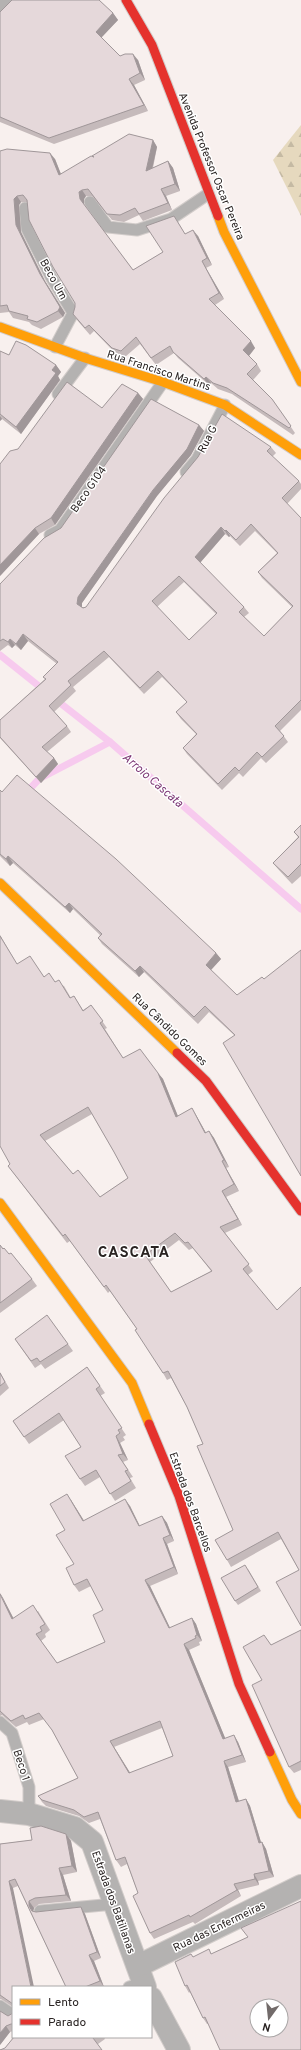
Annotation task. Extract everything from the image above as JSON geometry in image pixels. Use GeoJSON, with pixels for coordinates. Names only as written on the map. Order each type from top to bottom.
{"type":"FeatureCollection","features":[{"type":"Feature","properties":{"kind":"street"},"geometry":{"type":"LineString","coordinates":[[0,7],[6,0]]}},
{"type":"Feature","properties":{"kind":"street","name":"Avenida Professor Oscar Pereira"},"geometry":{"type":"LineString","coordinates":[[126,0],[152,45],[208,194],[224,232],[301,382]]}},
{"type":"Feature","properties":{"kind":"street","name":"Rua Francisco Martins"},"geometry":{"type":"LineString","coordinates":[[0,327],[55,348],[163,382],[225,404],[301,455]]}},
{"type":"Feature","properties":{"kind":"street","name":"Rua Cândido Gomes"},"geometry":{"type":"LineString","coordinates":[[0,883],[206,1081],[301,1211]]}},
{"type":"Feature","properties":{"kind":"street","name":"Estrada dos Barcellos"},"geometry":{"type":"LineString","coordinates":[[0,1202],[132,1383],[179,1496],[239,1684],[292,1800],[301,1814]]}},
{"type":"Feature","properties":{"kind":"street","name":"Estrada dos Batillanas"},"geometry":{"type":"LineString","coordinates":[[0,1811],[29,1814],[75,1828],[92,1842],[141,1984]]}},
{"type":"Feature","properties":{"kind":"street","name":"Rua das Enfermeiras"},"geometry":{"type":"LineString","coordinates":[[141,1984],[301,1886]]}},
{"type":"Feature","properties":{"kind":"street","name":"Estrada dos Batillanas"},"geometry":{"type":"LineString","coordinates":[[152,2003],[179,2050]]}},
{"type":"Feature","properties":{"kind":"lane"},"geometry":{"type":"LineString","coordinates":[[90,202],[108,227],[136,230],[171,219],[208,194]]}},
{"type":"Feature","properties":{"kind":"lane","name":"Beco Um"},"geometry":{"type":"LineString","coordinates":[[25,208],[27,229],[51,277],[73,313],[55,348]]}},
{"type":"Feature","properties":{"kind":"lane"},"geometry":{"type":"LineString","coordinates":[[53,402],[85,358]]}},
{"type":"Feature","properties":{"kind":"lane","name":"Beco G104"},"geometry":{"type":"LineString","coordinates":[[38,545],[44,539],[60,530],[163,382]]}},
{"type":"Feature","properties":{"kind":"lane","name":"Rua G"},"geometry":{"type":"LineString","coordinates":[[177,483],[197,459],[225,404]]}},
{"type":"Feature","properties":{"kind":"lane","name":"Beco 1"},"geometry":{"type":"LineString","coordinates":[[0,1722],[12,1733],[29,1787],[29,1814]]}},
{"type":"Feature","properties":{"kind":"lane"},"geometry":{"type":"LineString","coordinates":[[40,1911],[114,1904]]}},
{"type":"Feature","properties":{"kind":"lane"},"geometry":{"type":"LineString","coordinates":[[0,2006],[12,2014]]}},
{"type":"Feature","properties":{"kind":"green space"},"geometry":{"type":"Polygon","coordinates":[[[301,125],[301,216],[273,160],[301,125]]]}},
{"type":"Feature","properties":{"kind":"building"},"geometry":{"type":"Polygon","coordinates":[[[12,0],[99,0],[113,13],[96,32],[120,56],[125,54],[133,54],[140,73],[129,79],[144,105],[49,138],[0,117],[0,12],[12,0]]]}},
{"type":"Feature","properties":{"kind":"building"},"geometry":{"type":"Polygon","coordinates":[[[129,134],[153,140],[146,171],[168,161],[175,184],[161,189],[168,203],[139,214],[135,208],[120,215],[107,214],[88,189],[79,192],[80,199],[133,270],[163,252],[146,226],[174,216],[185,234],[193,230],[207,258],[202,261],[219,293],[209,299],[251,341],[243,350],[257,364],[247,374],[272,399],[291,426],[289,428],[227,388],[213,383],[206,377],[204,379],[173,352],[170,346],[151,358],[136,337],[121,351],[112,348],[89,325],[85,328],[73,314],[75,303],[53,267],[29,220],[27,200],[23,195],[17,196],[14,199],[16,225],[40,274],[60,307],[58,311],[37,322],[27,319],[28,316],[9,311],[7,305],[0,306],[0,151],[7,149],[50,153],[59,175],[91,156],[94,157],[92,156],[129,134]]]}},
{"type":"Feature","properties":{"kind":"building"},"geometry":{"type":"Polygon","coordinates":[[[16,341],[26,345],[56,365],[52,370],[56,373],[16,427],[0,414],[0,351],[9,355],[16,341]]]}},
{"type":"Feature","properties":{"kind":"building"},"geometry":{"type":"Polygon","coordinates":[[[67,382],[102,408],[122,384],[138,393],[51,518],[35,528],[0,565],[0,464],[10,451],[18,449],[67,382]]]}},
{"type":"Feature","properties":{"kind":"building"},"geometry":{"type":"Polygon","coordinates":[[[151,399],[199,425],[187,449],[153,490],[78,597],[77,604],[83,608],[86,607],[164,498],[198,457],[222,414],[271,447],[267,451],[299,481],[282,498],[301,518],[301,700],[275,726],[284,736],[262,757],[257,752],[239,771],[235,767],[218,784],[183,748],[197,734],[176,712],[187,702],[158,671],[140,688],[104,651],[68,681],[71,685],[49,706],[67,726],[42,747],[54,758],[36,777],[0,737],[0,720],[46,679],[43,677],[58,662],[23,634],[16,644],[10,639],[8,642],[3,639],[0,641],[0,584],[44,538],[61,528],[151,399]],[[251,524],[236,540],[221,527],[195,557],[244,607],[239,612],[264,636],[293,606],[258,572],[278,553],[251,524]],[[179,576],[152,601],[189,640],[217,613],[179,576]]]}},
{"type":"Feature","properties":{"kind":"building"},"geometry":{"type":"Polygon","coordinates":[[[17,775],[116,859],[216,953],[206,965],[237,995],[262,977],[264,979],[301,950],[301,1176],[223,1043],[235,1035],[205,1006],[194,1017],[140,966],[135,971],[98,938],[102,934],[69,903],[65,907],[8,856],[6,859],[0,854],[0,790],[2,792],[17,775]]]}},
{"type":"Feature","properties":{"kind":"building"},"geometry":{"type":"Polygon","coordinates":[[[301,825],[301,864],[288,877],[273,863],[299,837],[294,832],[301,825]]]}},
{"type":"Feature","properties":{"kind":"building"},"geometry":{"type":"Polygon","coordinates":[[[0,936],[17,964],[30,956],[44,977],[49,973],[55,982],[59,980],[70,998],[74,996],[83,1011],[91,1005],[103,1021],[100,1023],[123,1058],[140,1049],[158,1073],[176,1117],[192,1108],[205,1133],[209,1131],[234,1184],[222,1191],[238,1219],[220,1227],[249,1264],[243,1269],[277,1310],[301,1287],[301,1626],[276,1582],[299,1570],[278,1532],[227,1560],[215,1540],[233,1530],[197,1446],[203,1444],[187,1407],[168,1371],[163,1373],[135,1330],[137,1329],[106,1285],[104,1287],[65,1234],[63,1236],[8,1166],[10,1164],[0,1146],[0,936]],[[88,1107],[40,1135],[73,1174],[78,1170],[100,1197],[128,1178],[88,1107]],[[175,1233],[145,1255],[171,1292],[212,1271],[188,1242],[185,1243],[175,1233]]]}},
{"type":"Feature","properties":{"kind":"building"},"geometry":{"type":"Polygon","coordinates":[[[0,1245],[9,1254],[11,1253],[32,1279],[0,1303],[0,1245]]]}},
{"type":"Feature","properties":{"kind":"building"},"geometry":{"type":"Polygon","coordinates":[[[47,1315],[68,1344],[40,1362],[37,1358],[31,1361],[15,1339],[47,1315]]]}},
{"type":"Feature","properties":{"kind":"building"},"geometry":{"type":"Polygon","coordinates":[[[87,1367],[100,1386],[96,1389],[122,1428],[118,1430],[120,1433],[116,1436],[123,1454],[118,1455],[128,1470],[125,1471],[131,1481],[110,1494],[96,1470],[80,1479],[65,1456],[81,1447],[59,1413],[24,1437],[13,1421],[87,1367]]]}},
{"type":"Feature","properties":{"kind":"building"},"geometry":{"type":"Polygon","coordinates":[[[0,1373],[5,1382],[0,1386],[0,1373]]]}},
{"type":"Feature","properties":{"kind":"building"},"geometry":{"type":"Polygon","coordinates":[[[67,1494],[83,1521],[125,1499],[139,1526],[162,1516],[170,1535],[163,1538],[174,1567],[145,1580],[169,1628],[192,1618],[197,1635],[195,1636],[196,1638],[184,1644],[223,1739],[234,1735],[242,1755],[224,1761],[236,1802],[246,1799],[259,1843],[262,1842],[269,1871],[254,1874],[255,1879],[234,1884],[237,1890],[190,1917],[189,1915],[150,1933],[133,1896],[138,1893],[125,1857],[116,1860],[98,1812],[84,1817],[74,1810],[42,1800],[38,1796],[78,1778],[52,1730],[39,1713],[25,1719],[23,1715],[11,1721],[0,1711],[0,1594],[12,1619],[33,1605],[45,1624],[40,1627],[42,1631],[36,1634],[57,1663],[105,1642],[93,1615],[103,1610],[87,1579],[74,1585],[66,1568],[74,1564],[56,1535],[65,1530],[50,1504],[67,1494]],[[160,1721],[110,1741],[129,1773],[173,1756],[160,1721]]]}},
{"type":"Feature","properties":{"kind":"building"},"geometry":{"type":"Polygon","coordinates":[[[245,1565],[258,1587],[235,1601],[221,1578],[245,1565]]]}},
{"type":"Feature","properties":{"kind":"building"},"geometry":{"type":"Polygon","coordinates":[[[301,1630],[301,1761],[289,1767],[252,1685],[262,1680],[243,1647],[264,1635],[271,1645],[301,1630]]]}},
{"type":"Feature","properties":{"kind":"building"},"geometry":{"type":"Polygon","coordinates":[[[41,1826],[66,1834],[72,1866],[59,1868],[66,1895],[35,1898],[29,1901],[29,1906],[32,1911],[36,1912],[81,1907],[97,1952],[89,1955],[100,1981],[88,1986],[66,1986],[15,1879],[9,1881],[31,1986],[12,1986],[12,2003],[0,1995],[0,1844],[32,1840],[30,1828],[41,1826]]]}},
{"type":"Feature","properties":{"kind":"building"},"geometry":{"type":"Polygon","coordinates":[[[301,1901],[301,2050],[220,2050],[205,2017],[203,2018],[187,1985],[185,1986],[175,1962],[191,1954],[193,1957],[209,1949],[211,1954],[248,1937],[241,1928],[301,1901]]]}},
{"type":"Feature","properties":{"kind":"building"},"geometry":{"type":"Polygon","coordinates":[[[0,2011],[8,2016],[12,2014],[12,2024],[6,2026],[0,2033],[0,2011]]]}},
{"type":"Feature","properties":{"kind":"building"},"geometry":{"type":"Polygon","coordinates":[[[13,2038],[93,2038],[102,2050],[0,2050],[5,2048],[13,2038]]]}},
{"type":"Feature","properties":{"kind":"waterway","name":"Arroio Cascata"},"geometry":{"type":"LineString","coordinates":[[0,655],[45,691]]}},
{"type":"Feature","properties":{"kind":"waterway","name":"Arroio Cascata"},"geometry":{"type":"LineString","coordinates":[[55,699],[110,742],[301,909]]}},
{"type":"Feature","properties":{"kind":"waterway"},"geometry":{"type":"LineString","coordinates":[[25,794],[39,779],[110,742]]}},
{"type":"Feature","properties":{"kind":"traffic: slow"},"geometry":{"type":"LineString","coordinates":[[218,216],[224,232],[301,382]]}},
{"type":"Feature","properties":{"kind":"traffic: slow"},"geometry":{"type":"LineString","coordinates":[[0,327],[85,358],[163,382],[225,405],[301,455]]}},
{"type":"Feature","properties":{"kind":"traffic: slow"},"geometry":{"type":"LineString","coordinates":[[0,883],[177,1053]]}},
{"type":"Feature","properties":{"kind":"traffic: slow"},"geometry":{"type":"LineString","coordinates":[[0,1203],[132,1383],[149,1424]]}},
{"type":"Feature","properties":{"kind":"traffic: slow"},"geometry":{"type":"LineString","coordinates":[[270,1752],[292,1800],[301,1814]]}},
{"type":"Feature","properties":{"kind":"traffic: jam"},"geometry":{"type":"LineString","coordinates":[[126,0],[152,45],[218,216]]}},
{"type":"Feature","properties":{"kind":"traffic: jam"},"geometry":{"type":"LineString","coordinates":[[177,1053],[206,1081],[301,1211]]}},
{"type":"Feature","properties":{"kind":"traffic: jam"},"geometry":{"type":"LineString","coordinates":[[149,1424],[179,1496],[239,1684],[270,1752]]}},
{"type":"Feature","properties":{"kind":"district","name":"CASCATA"},"geometry":{"type":"Point","coordinates":[134,1252]}}]}
